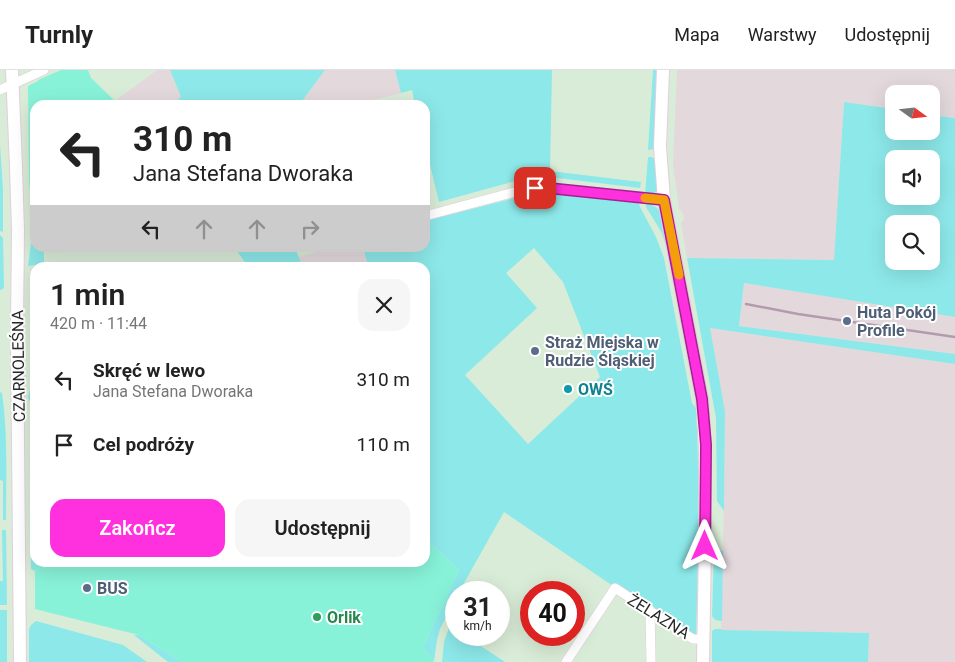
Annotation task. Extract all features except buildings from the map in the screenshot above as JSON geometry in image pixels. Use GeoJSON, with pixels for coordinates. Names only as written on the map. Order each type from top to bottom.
{"type":"FeatureCollection","features":[{"type":"Feature","properties":{"kind":"street"},"geometry":{"type":"LineString","coordinates":[[0,90],[12,76],[44,70]]}},
{"type":"Feature","properties":{"kind":"street"},"geometry":{"type":"LineString","coordinates":[[664,70],[660,147],[664,200],[694,360],[706,445],[703,662]]}},
{"type":"Feature","properties":{"kind":"street","name":"CZARNOLEŚNA"},"geometry":{"type":"LineString","coordinates":[[12,76],[18,238],[20,662]]}},
{"type":"Feature","properties":{"kind":"street"},"geometry":{"type":"LineString","coordinates":[[430,215],[535,188],[664,200]]}},
{"type":"Feature","properties":{"kind":"street","name":"ŻELAZNA"},"geometry":{"type":"LineString","coordinates":[[566,662],[615,588],[693,639],[703,639]]}},
{"type":"Feature","properties":{"kind":"street"},"geometry":{"type":"LineString","coordinates":[[650,610],[651,662]]}},
{"type":"Feature","properties":{"kind":"shaded area"},"geometry":{"type":"Polygon","coordinates":[[[61,70],[88,70],[91,78],[114,100],[30,100],[30,192],[28,86],[61,70]]]}},
{"type":"Feature","properties":{"kind":"shaded area"},"geometry":{"type":"Polygon","coordinates":[[[157,70],[170,70],[181,97],[177,100],[116,100],[157,70]]]}},
{"type":"Feature","properties":{"kind":"shaded area"},"geometry":{"type":"Polygon","coordinates":[[[170,70],[325,70],[303,100],[177,100],[181,97],[170,70]]]}},
{"type":"Feature","properties":{"kind":"shaded area"},"geometry":{"type":"Polygon","coordinates":[[[325,70],[395,70],[401,93],[374,100],[303,100],[325,70]]]}},
{"type":"Feature","properties":{"kind":"shaded area"},"geometry":{"type":"Polygon","coordinates":[[[395,70],[552,70],[550,171],[641,182],[640,188],[536,177],[439,202],[430,165],[430,100],[414,100],[412,90],[401,93],[395,70]]]}},
{"type":"Feature","properties":{"kind":"shaded area"},"geometry":{"type":"Polygon","coordinates":[[[653,70],[660,70],[656,147],[648,150],[653,70]]]}},
{"type":"Feature","properties":{"kind":"shaded area"},"geometry":{"type":"Polygon","coordinates":[[[677,70],[955,70],[955,118],[940,116],[940,85],[885,85],[885,108],[844,102],[834,260],[687,258],[681,223],[684,219],[683,213],[679,209],[673,164],[677,70]]]}},
{"type":"Feature","properties":{"kind":"shaded area"},"geometry":{"type":"Polygon","coordinates":[[[844,102],[885,108],[885,140],[940,140],[940,116],[955,118],[955,317],[744,283],[739,326],[955,354],[955,364],[710,328],[725,411],[724,511],[717,501],[716,418],[687,258],[834,260],[844,102]]]}},
{"type":"Feature","properties":{"kind":"shaded area"},"geometry":{"type":"Polygon","coordinates":[[[0,144],[3,190],[3,232],[0,231],[0,144]]]}},
{"type":"Feature","properties":{"kind":"shaded area"},"geometry":{"type":"Polygon","coordinates":[[[648,157],[652,157],[655,160],[657,190],[653,195],[645,194],[648,157]]]}},
{"type":"Feature","properties":{"kind":"shaded area"},"geometry":{"type":"Polygon","coordinates":[[[549,193],[638,201],[664,258],[692,403],[696,408],[698,551],[696,637],[616,588],[504,512],[465,581],[454,581],[459,570],[430,543],[430,262],[367,262],[364,252],[430,252],[430,220],[511,199],[549,193]],[[534,248],[506,273],[537,308],[465,375],[528,444],[600,377],[563,282],[534,248]]]}},
{"type":"Feature","properties":{"kind":"shaded area"},"geometry":{"type":"Polygon","coordinates":[[[646,203],[660,211],[667,249],[662,233],[646,207],[646,203]]]}},
{"type":"Feature","properties":{"kind":"shaded area"},"geometry":{"type":"Polygon","coordinates":[[[0,235],[3,238],[4,287],[1,290],[0,290],[0,235]]]}},
{"type":"Feature","properties":{"kind":"shaded area"},"geometry":{"type":"Polygon","coordinates":[[[30,250],[30,252],[44,252],[44,262],[30,262],[30,266],[28,266],[30,250]]]}},
{"type":"Feature","properties":{"kind":"shaded area"},"geometry":{"type":"Polygon","coordinates":[[[238,252],[297,252],[301,262],[245,262],[238,252]]]}},
{"type":"Feature","properties":{"kind":"shaded area"},"geometry":{"type":"Polygon","coordinates":[[[316,252],[364,252],[367,262],[301,262],[299,257],[316,252]]]}},
{"type":"Feature","properties":{"kind":"shaded area","name":"Huta Pokój Profile"},"geometry":{"type":"Polygon","coordinates":[[[744,283],[955,317],[955,354],[739,326],[744,283]]]}},
{"type":"Feature","properties":{"kind":"shaded area"},"geometry":{"type":"Polygon","coordinates":[[[709,328],[955,364],[955,662],[868,662],[869,633],[721,630],[725,411],[709,328]]]}},
{"type":"Feature","properties":{"kind":"shaded area"},"geometry":{"type":"Polygon","coordinates":[[[0,392],[2,393],[4,408],[6,440],[6,520],[3,520],[3,481],[0,480],[0,392]]]}},
{"type":"Feature","properties":{"kind":"shaded area"},"geometry":{"type":"Polygon","coordinates":[[[2,530],[6,530],[7,605],[0,605],[0,581],[3,581],[2,530]]]}},
{"type":"Feature","properties":{"kind":"shaded area"},"geometry":{"type":"Polygon","coordinates":[[[430,543],[459,570],[454,581],[445,581],[445,600],[424,645],[424,649],[433,662],[182,662],[139,635],[35,609],[35,567],[430,567],[430,543]]]}},
{"type":"Feature","properties":{"kind":"shaded area"},"geometry":{"type":"Polygon","coordinates":[[[714,550],[723,551],[722,621],[715,620],[712,616],[714,550]]]}},
{"type":"Feature","properties":{"kind":"shaded area"},"geometry":{"type":"Polygon","coordinates":[[[31,567],[42,567],[35,571],[31,567]]]}},
{"type":"Feature","properties":{"kind":"shaded area"},"geometry":{"type":"Polygon","coordinates":[[[445,600],[445,619],[437,640],[434,661],[424,649],[424,645],[445,600]]]}},
{"type":"Feature","properties":{"kind":"shaded area"},"geometry":{"type":"Polygon","coordinates":[[[0,610],[7,610],[7,662],[0,662],[0,610]]]}},
{"type":"Feature","properties":{"kind":"shaded area"},"geometry":{"type":"Polygon","coordinates":[[[36,621],[123,645],[147,662],[29,662],[29,629],[36,621]]]}},
{"type":"Feature","properties":{"kind":"shaded area"},"geometry":{"type":"Polygon","coordinates":[[[715,629],[869,633],[868,662],[712,662],[712,631],[715,629]]]}},
{"type":"Feature","properties":{"kind":"shaded area"},"geometry":{"type":"Polygon","coordinates":[[[134,635],[139,635],[182,662],[168,662],[134,635]]]}},
{"type":"Feature","properties":{"kind":"shaded area"},"geometry":{"type":"Polygon","coordinates":[[[445,639],[445,646],[481,646],[505,662],[442,662],[445,639]]]}},
{"type":"Feature","properties":{"kind":"railway"},"geometry":{"type":"LineString","coordinates":[[746,304],[798,314],[955,337]]}},
{"type":"Feature","properties":{"kind":"slow traffic"},"geometry":{"type":"LineString","coordinates":[[645,198],[664,200],[679,275]]}},
{"type":"Feature","properties":{"kind":"place","name":"Huta Pokój Profile"},"geometry":{"type":"Point","coordinates":[847,321]}},
{"type":"Feature","properties":{"kind":"place","name":"Straż Miejska w Rudzie Śląskiej"},"geometry":{"type":"Point","coordinates":[535,351]}},
{"type":"Feature","properties":{"kind":"place","name":"OWŚ"},"geometry":{"type":"Point","coordinates":[568,389]}},
{"type":"Feature","properties":{"kind":"place","name":"BUS"},"geometry":{"type":"Point","coordinates":[87,588]}},
{"type":"Feature","properties":{"kind":"place","name":"Orlik"},"geometry":{"type":"Point","coordinates":[317,617]}},
{"type":"Feature","properties":{"kind":"route"},"geometry":{"type":"LineString","coordinates":[[535,188],[664,200],[702,399],[706,445],[705,546]]}}]}
